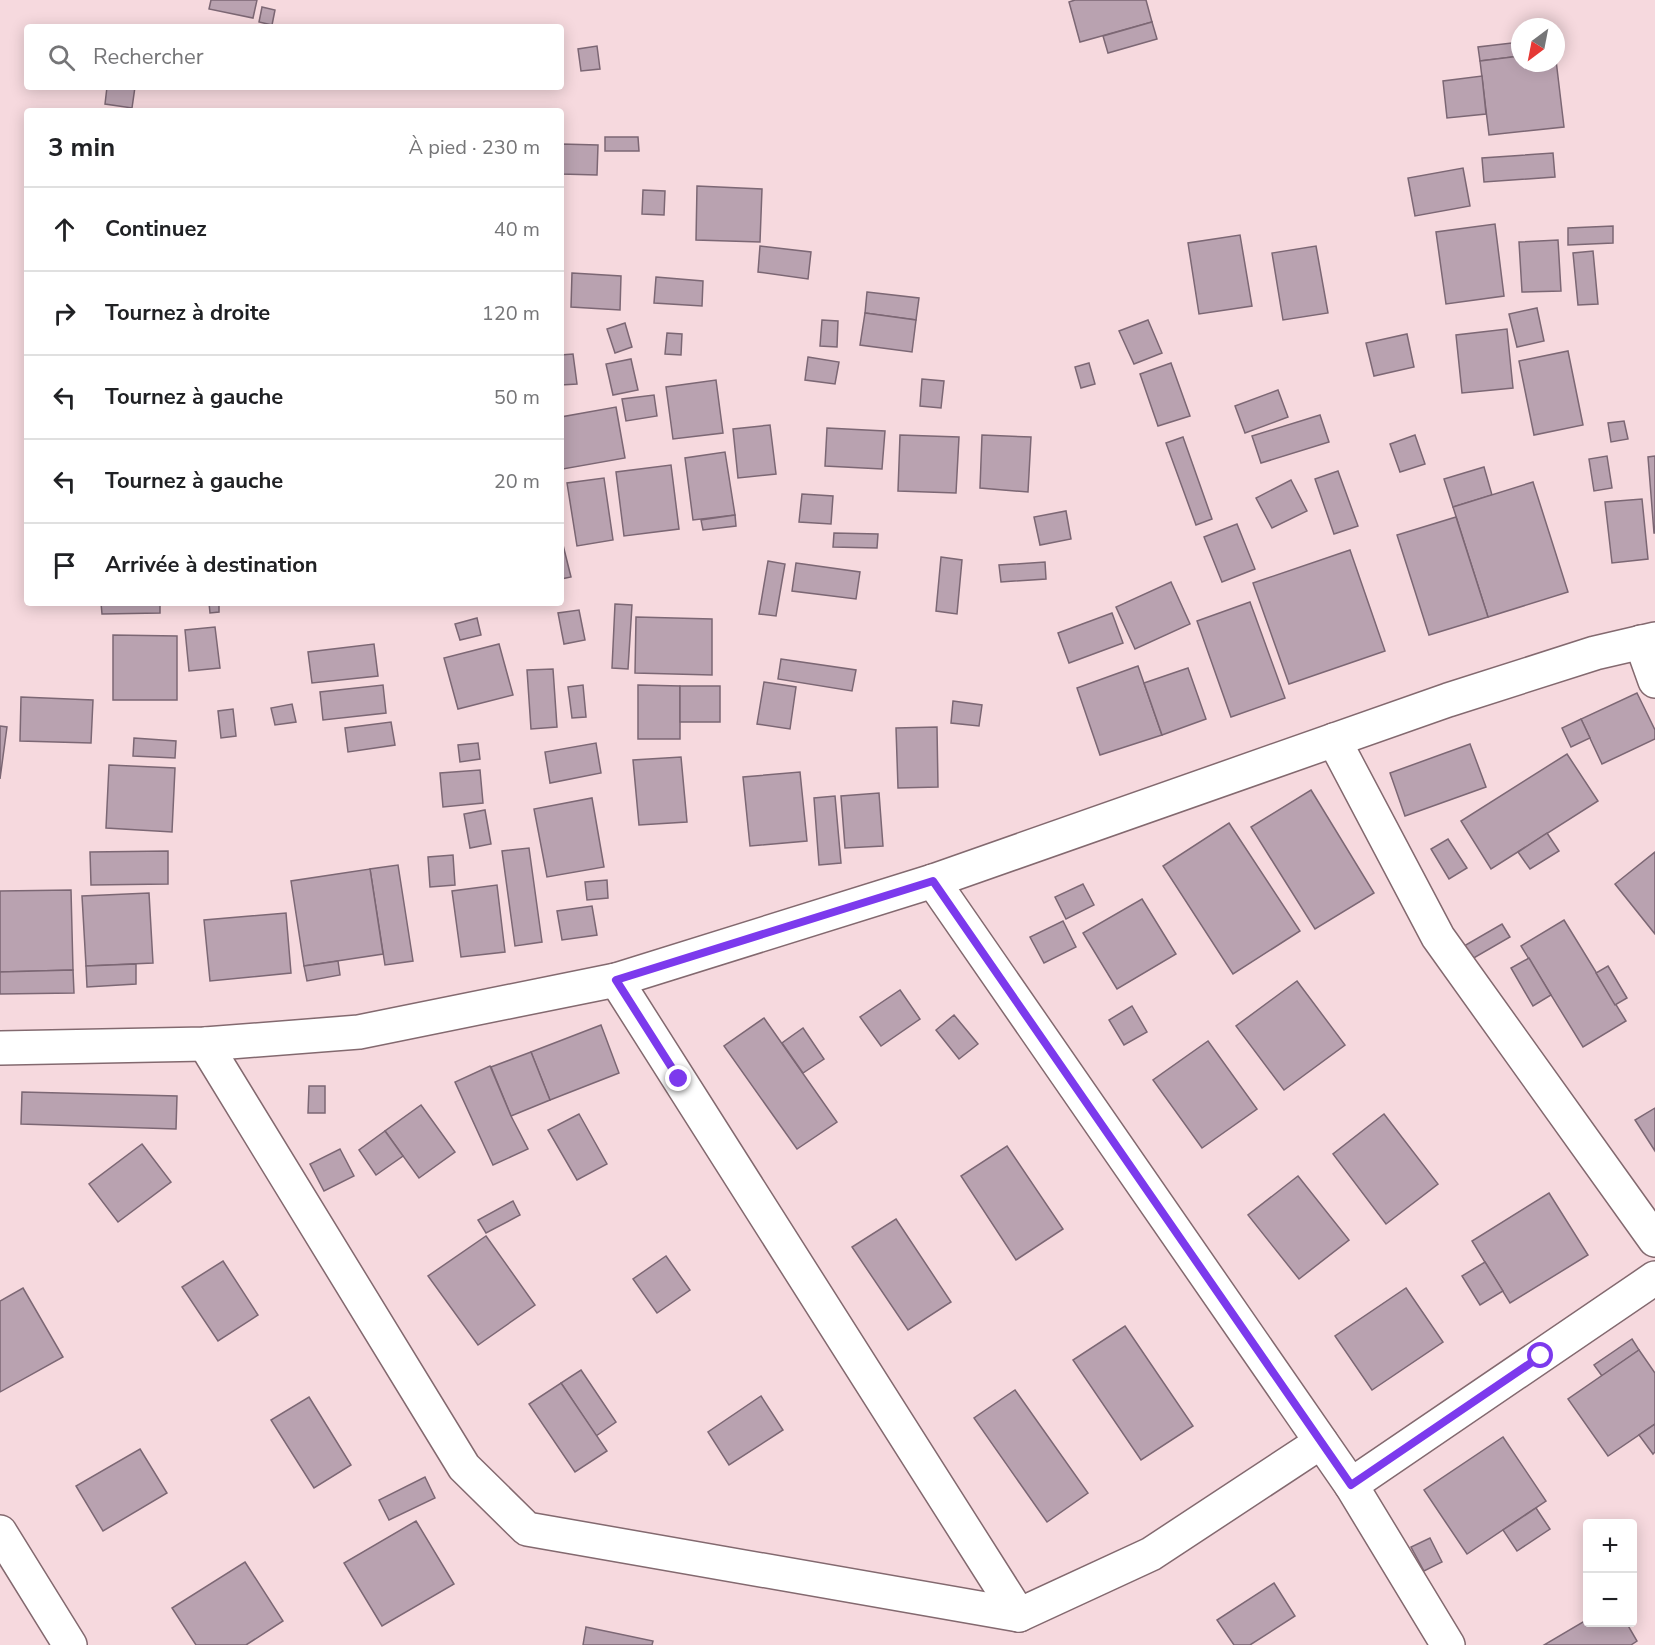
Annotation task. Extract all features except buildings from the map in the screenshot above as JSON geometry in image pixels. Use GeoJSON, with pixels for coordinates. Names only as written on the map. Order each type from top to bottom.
{"type":"FeatureCollection","features":[{"type":"Feature","properties":{"kind":"street"},"geometry":{"type":"LineString","coordinates":[[0,1048],[205,1044],[359,1032],[616,980],[933,881],[1448,700],[1584,657],[1648,641],[1655,681]]}},
{"type":"Feature","properties":{"kind":"street"},"geometry":{"type":"LineString","coordinates":[[1334,740],[1438,937],[1655,1240]]}},
{"type":"Feature","properties":{"kind":"street"},"geometry":{"type":"LineString","coordinates":[[933,881],[1351,1485],[1448,1645]]}},
{"type":"Feature","properties":{"kind":"street"},"geometry":{"type":"LineString","coordinates":[[616,980],[1019,1615]]}},
{"type":"Feature","properties":{"kind":"street"},"geometry":{"type":"LineString","coordinates":[[205,1044],[464,1467],[528,1529],[1019,1615],[1151,1554],[1321,1442]]}},
{"type":"Feature","properties":{"kind":"street"},"geometry":{"type":"LineString","coordinates":[[1351,1485],[1655,1278]]}},
{"type":"Feature","properties":{"kind":"street"},"geometry":{"type":"LineString","coordinates":[[0,1532],[70,1645]]}},
{"type":"Feature","properties":{"kind":"route"},"geometry":{"type":"LineString","coordinates":[[679,1079],[616,980],[933,881],[1351,1485],[1541,1356]]}}]}
